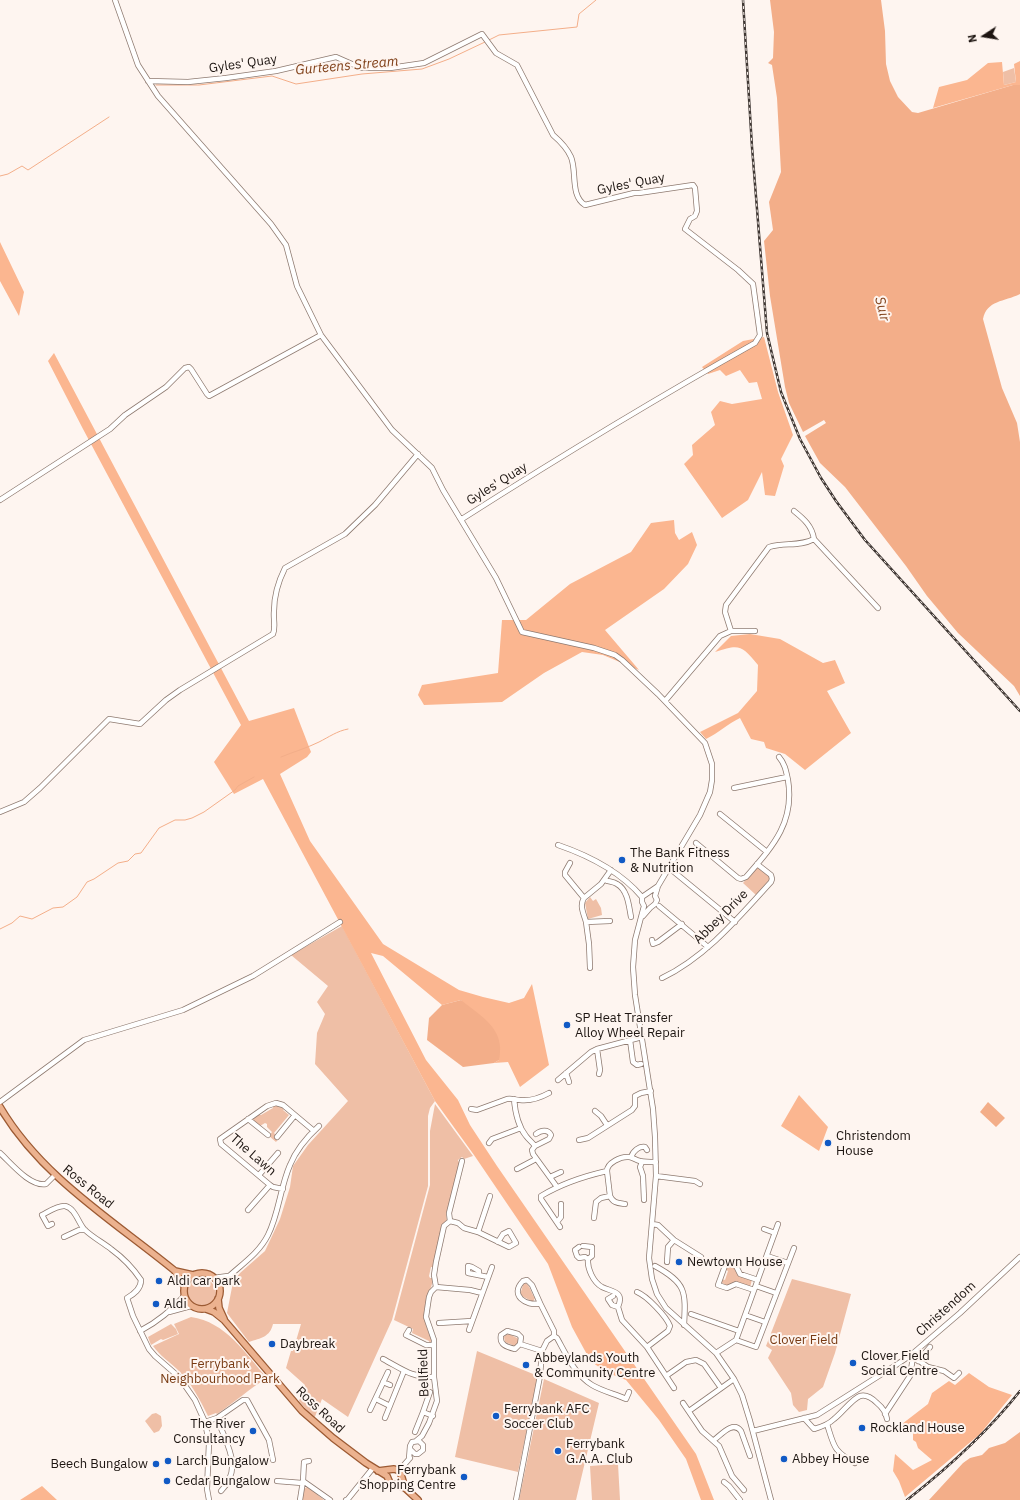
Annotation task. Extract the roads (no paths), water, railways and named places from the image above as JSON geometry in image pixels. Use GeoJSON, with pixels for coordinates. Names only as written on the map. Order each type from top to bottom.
{"type":"FeatureCollection","features":[{"type":"Feature","properties":{"kind":"main road","name":"Ross Road"},"geometry":{"type":"LineString","coordinates":[[0,1108],[25,1144],[56,1175],[175,1271]]}},
{"type":"Feature","properties":{"kind":"main road"},"geometry":{"type":"LineString","coordinates":[[175,1271],[193,1275],[204,1273],[213,1278],[219,1286],[220,1292],[213,1305],[206,1309]]}},
{"type":"Feature","properties":{"kind":"main road"},"geometry":{"type":"LineString","coordinates":[[175,1271],[184,1286]]}},
{"type":"Feature","properties":{"kind":"main road"},"geometry":{"type":"LineString","coordinates":[[193,1275],[187,1280],[184,1286],[184,1296],[191,1306],[214,1312],[224,1320]]}},
{"type":"Feature","properties":{"kind":"main road"},"geometry":{"type":"LineString","coordinates":[[218,1298],[219,1308],[224,1320]]}},
{"type":"Feature","properties":{"kind":"main road","name":"Ross Road"},"geometry":{"type":"LineString","coordinates":[[224,1320],[302,1411],[333,1438],[386,1476]]}},
{"type":"Feature","properties":{"kind":"main road"},"geometry":{"type":"LineString","coordinates":[[376,1469],[392,1470],[401,1473],[405,1488]]}},
{"type":"Feature","properties":{"kind":"main road"},"geometry":{"type":"LineString","coordinates":[[392,1470],[386,1476],[388,1482],[405,1488],[418,1500]]}},
{"type":"Feature","properties":{"kind":"main road"},"geometry":{"type":"LineString","coordinates":[[395,1485],[402,1480]]}},
{"type":"Feature","properties":{"kind":"street"},"geometry":{"type":"LineString","coordinates":[[115,0],[138,65],[148,81],[158,96],[271,224],[286,246],[297,286],[321,335],[392,430],[432,468],[443,490],[462,519],[496,578],[522,632],[594,648],[615,655],[665,701],[705,743],[712,764],[710,792],[700,815],[658,886],[655,896],[657,900],[656,904],[643,916]]}},
{"type":"Feature","properties":{"kind":"street","name":"Gyles' Quay"},"geometry":{"type":"LineString","coordinates":[[148,81],[188,82],[226,78],[276,71],[336,58],[361,68],[390,68],[424,63],[482,34],[496,53],[517,65],[553,135],[562,143],[571,158],[580,202],[585,205],[634,193],[693,185],[695,188],[697,211],[696,216],[690,219],[685,230],[738,270],[753,284],[760,335],[755,343],[567,453],[462,519]]}},
{"type":"Feature","properties":{"kind":"street"},"geometry":{"type":"LineString","coordinates":[[0,500],[88,442],[99,437],[125,415],[166,387],[185,368],[189,367],[191,369],[207,394],[210,396],[321,335]]}},
{"type":"Feature","properties":{"kind":"street"},"geometry":{"type":"LineString","coordinates":[[0,812],[24,802],[109,719],[140,724],[168,698],[190,683],[273,634],[275,630],[274,606],[285,568],[345,534],[375,505],[418,454]]}},
{"type":"Feature","properties":{"kind":"street"},"geometry":{"type":"LineString","coordinates":[[794,511],[806,520],[813,532],[814,539],[878,608]]}},
{"type":"Feature","properties":{"kind":"street"},"geometry":{"type":"LineString","coordinates":[[731,631],[725,612],[726,605],[769,547],[780,543],[794,545],[809,542],[814,539]]}},
{"type":"Feature","properties":{"kind":"street"},"geometry":{"type":"LineString","coordinates":[[665,701],[720,636],[731,631],[755,631]]}},
{"type":"Feature","properties":{"kind":"street"},"geometry":{"type":"LineString","coordinates":[[696,843],[741,879],[746,877],[758,864],[780,833],[786,818],[789,795],[787,777],[785,765],[779,757]]}},
{"type":"Feature","properties":{"kind":"street"},"geometry":{"type":"LineString","coordinates":[[734,788],[787,777]]}},
{"type":"Feature","properties":{"kind":"street"},"geometry":{"type":"LineString","coordinates":[[720,814],[766,852]]}},
{"type":"Feature","properties":{"kind":"street"},"geometry":{"type":"LineString","coordinates":[[558,845],[584,854],[611,870],[636,890],[646,895],[655,896]]}},
{"type":"Feature","properties":{"kind":"street"},"geometry":{"type":"LineString","coordinates":[[570,863],[565,875],[585,897]]}},
{"type":"Feature","properties":{"kind":"street","name":"Abbey Drive"},"geometry":{"type":"LineString","coordinates":[[662,978],[678,970],[708,947],[735,922],[772,879],[771,875],[758,864]]}},
{"type":"Feature","properties":{"kind":"street"},"geometry":{"type":"LineString","coordinates":[[668,867],[735,922]]}},
{"type":"Feature","properties":{"kind":"street"},"geometry":{"type":"LineString","coordinates":[[590,968],[590,944],[581,903],[585,897],[603,882],[611,870]]}},
{"type":"Feature","properties":{"kind":"street"},"geometry":{"type":"LineString","coordinates":[[603,882],[617,884],[621,887],[627,899],[631,918]]}},
{"type":"Feature","properties":{"kind":"street"},"geometry":{"type":"LineString","coordinates":[[658,886],[646,895],[642,902],[644,906],[643,916],[635,940],[633,967],[635,995],[653,1109],[656,1162],[649,1265],[654,1286],[660,1301],[684,1325],[716,1353],[734,1379],[742,1395],[753,1430],[771,1500]]}},
{"type":"Feature","properties":{"kind":"street"},"geometry":{"type":"LineString","coordinates":[[644,906],[650,908]]}},
{"type":"Feature","properties":{"kind":"street"},"geometry":{"type":"LineString","coordinates":[[659,906],[708,947]]}},
{"type":"Feature","properties":{"kind":"street"},"geometry":{"type":"LineString","coordinates":[[629,909],[636,907]]}},
{"type":"Feature","properties":{"kind":"street"},"geometry":{"type":"LineString","coordinates":[[586,922],[610,921]]}},
{"type":"Feature","properties":{"kind":"street"},"geometry":{"type":"LineString","coordinates":[[0,1102],[84,1040],[183,1010],[253,976],[340,922]]}},
{"type":"Feature","properties":{"kind":"street"},"geometry":{"type":"LineString","coordinates":[[652,940],[653,944],[658,942],[682,924]]}},
{"type":"Feature","properties":{"kind":"street"},"geometry":{"type":"LineString","coordinates":[[558,1080],[591,1052],[597,1049],[642,1038]]}},
{"type":"Feature","properties":{"kind":"street"},"geometry":{"type":"LineString","coordinates":[[630,1040],[633,1062],[637,1065],[641,1064]]}},
{"type":"Feature","properties":{"kind":"street"},"geometry":{"type":"LineString","coordinates":[[597,1049],[600,1070],[599,1074]]}},
{"type":"Feature","properties":{"kind":"street"},"geometry":{"type":"LineString","coordinates":[[566,1073],[569,1082]]}},
{"type":"Feature","properties":{"kind":"street"},"geometry":{"type":"LineString","coordinates":[[579,1140],[588,1138],[632,1110],[635,1106],[635,1096],[650,1091]]}},
{"type":"Feature","properties":{"kind":"street"},"geometry":{"type":"LineString","coordinates":[[471,1109],[477,1110],[507,1099],[532,1099],[549,1094]]}},
{"type":"Feature","properties":{"kind":"street"},"geometry":{"type":"LineString","coordinates":[[514,1099],[515,1110],[521,1128],[535,1146]]}},
{"type":"Feature","properties":{"kind":"street","name":"The Lawn"},"geometry":{"type":"LineString","coordinates":[[283,1189],[270,1185],[221,1144],[220,1140],[222,1137],[267,1106],[276,1103],[283,1105],[314,1131]]}},
{"type":"Feature","properties":{"kind":"street"},"geometry":{"type":"LineString","coordinates":[[595,1111],[601,1116],[607,1126]]}},
{"type":"Feature","properties":{"kind":"street"},"geometry":{"type":"LineString","coordinates":[[277,1137],[295,1115]]}},
{"type":"Feature","properties":{"kind":"street","name":"The Lawn"},"geometry":{"type":"LineString","coordinates":[[248,1119],[268,1136]]}},
{"type":"Feature","properties":{"kind":"street","name":"The Lawn"},"geometry":{"type":"LineString","coordinates":[[261,1130],[266,1125]]}},
{"type":"Feature","properties":{"kind":"street"},"geometry":{"type":"LineString","coordinates":[[219,1286],[228,1276],[243,1265],[261,1247],[276,1217],[290,1164],[302,1144],[319,1126]]}},
{"type":"Feature","properties":{"kind":"street"},"geometry":{"type":"LineString","coordinates":[[489,1143],[492,1139],[521,1128]]}},
{"type":"Feature","properties":{"kind":"street"},"geometry":{"type":"LineString","coordinates":[[536,1134],[539,1132],[548,1131],[551,1135],[549,1139]]}},
{"type":"Feature","properties":{"kind":"street"},"geometry":{"type":"LineString","coordinates":[[555,1136],[535,1146],[532,1150],[536,1159],[557,1188]]}},
{"type":"Feature","properties":{"kind":"street"},"geometry":{"type":"LineString","coordinates":[[631,1157],[632,1153],[640,1148],[646,1147],[647,1150]]}},
{"type":"Feature","properties":{"kind":"street"},"geometry":{"type":"LineString","coordinates":[[0,1153],[21,1173],[40,1184],[46,1184],[56,1175]]}},
{"type":"Feature","properties":{"kind":"street"},"geometry":{"type":"LineString","coordinates":[[259,1175],[278,1153]]}},
{"type":"Feature","properties":{"kind":"street"},"geometry":{"type":"LineString","coordinates":[[625,1204],[614,1202],[610,1196],[607,1172],[608,1166],[625,1157],[631,1157],[642,1162],[656,1162]]}},
{"type":"Feature","properties":{"kind":"street"},"geometry":{"type":"LineString","coordinates":[[517,1169],[536,1159]]}},
{"type":"Feature","properties":{"kind":"street"},"geometry":{"type":"LineString","coordinates":[[450,1220],[449,1213],[462,1161]]}},
{"type":"Feature","properties":{"kind":"street"},"geometry":{"type":"LineString","coordinates":[[271,1162],[276,1167]]}},
{"type":"Feature","properties":{"kind":"street"},"geometry":{"type":"LineString","coordinates":[[642,1162],[640,1167],[643,1176],[644,1200]]}},
{"type":"Feature","properties":{"kind":"street"},"geometry":{"type":"LineString","coordinates":[[550,1177],[561,1172]]}},
{"type":"Feature","properties":{"kind":"street"},"geometry":{"type":"LineString","coordinates":[[560,1227],[541,1197],[557,1188],[596,1174],[607,1172]]}},
{"type":"Feature","properties":{"kind":"street"},"geometry":{"type":"LineString","coordinates":[[656,1176],[695,1181],[700,1184]]}},
{"type":"Feature","properties":{"kind":"street"},"geometry":{"type":"LineString","coordinates":[[248,1210],[270,1185]]}},
{"type":"Feature","properties":{"kind":"street"},"geometry":{"type":"LineString","coordinates":[[478,1232],[490,1196]]}},
{"type":"Feature","properties":{"kind":"street"},"geometry":{"type":"LineString","coordinates":[[594,1218],[596,1202],[601,1198],[610,1196]]}},
{"type":"Feature","properties":{"kind":"street"},"geometry":{"type":"LineString","coordinates":[[557,1222],[561,1217],[561,1204]]}},
{"type":"Feature","properties":{"kind":"street"},"geometry":{"type":"LineString","coordinates":[[52,1224],[48,1226],[42,1215],[59,1206],[66,1206],[73,1211],[85,1230],[126,1262],[139,1277],[141,1283],[138,1290],[127,1298],[140,1331],[149,1349],[178,1377],[188,1390],[195,1400],[205,1422],[209,1443],[207,1489],[210,1500]]}},
{"type":"Feature","properties":{"kind":"street"},"geometry":{"type":"LineString","coordinates":[[450,1220],[499,1242]]}},
{"type":"Feature","properties":{"kind":"street"},"geometry":{"type":"LineString","coordinates":[[450,1220],[444,1226],[436,1262],[434,1275],[436,1287],[470,1290],[482,1293]]}},
{"type":"Feature","properties":{"kind":"street"},"geometry":{"type":"LineString","coordinates":[[652,1224],[658,1225],[674,1240],[701,1257]]}},
{"type":"Feature","properties":{"kind":"street"},"geometry":{"type":"LineString","coordinates":[[716,1353],[735,1341],[778,1224]]}},
{"type":"Feature","properties":{"kind":"street"},"geometry":{"type":"LineString","coordinates":[[764,1229],[775,1233]]}},
{"type":"Feature","properties":{"kind":"street"},"geometry":{"type":"LineString","coordinates":[[64,1237],[79,1230],[85,1230]]}},
{"type":"Feature","properties":{"kind":"street"},"geometry":{"type":"LineString","coordinates":[[668,1262],[668,1247],[674,1240]]}},
{"type":"Feature","properties":{"kind":"street"},"geometry":{"type":"LineString","coordinates":[[583,1264],[577,1256],[575,1250],[581,1246],[592,1247],[592,1256],[588,1259],[588,1268],[598,1285],[616,1292],[620,1300],[618,1307],[622,1320],[647,1347],[674,1388]]}},
{"type":"Feature","properties":{"kind":"street"},"geometry":{"type":"LineString","coordinates":[[735,1341],[756,1347],[794,1248]]}},
{"type":"Feature","properties":{"kind":"street"},"geometry":{"type":"LineString","coordinates":[[767,1256],[788,1263]]}},
{"type":"Feature","properties":{"kind":"street"},"geometry":{"type":"LineString","coordinates":[[579,1258],[585,1257],[588,1259]]}},
{"type":"Feature","properties":{"kind":"street","name":"Christendom"},"geometry":{"type":"LineString","coordinates":[[753,1430],[817,1415],[912,1356],[1020,1257]]}},
{"type":"Feature","properties":{"kind":"street"},"geometry":{"type":"LineString","coordinates":[[758,1280],[740,1274],[736,1266],[726,1263],[718,1285],[727,1288],[736,1284],[776,1293]]}},
{"type":"Feature","properties":{"kind":"street"},"geometry":{"type":"LineString","coordinates":[[655,1266],[680,1283],[683,1289],[686,1303],[684,1325]]}},
{"type":"Feature","properties":{"kind":"street"},"geometry":{"type":"LineString","coordinates":[[469,1330],[492,1267]]}},
{"type":"Feature","properties":{"kind":"street"},"geometry":{"type":"LineString","coordinates":[[479,1275],[488,1277]]}},
{"type":"Feature","properties":{"kind":"street"},"geometry":{"type":"LineString","coordinates":[[213,1278],[228,1276]]}},
{"type":"Feature","properties":{"kind":"street"},"geometry":{"type":"LineString","coordinates":[[540,1303],[531,1303],[521,1299],[518,1296],[518,1287],[522,1281],[527,1280],[531,1283],[554,1331],[554,1336],[557,1338],[573,1366],[586,1381],[626,1399],[629,1392]]}},
{"type":"Feature","properties":{"kind":"street","name":"Bellfield"},"geometry":{"type":"LineString","coordinates":[[416,1441],[422,1436],[433,1416],[437,1401],[434,1378],[434,1345],[426,1321],[426,1313],[431,1292],[436,1287]]}},
{"type":"Feature","properties":{"kind":"street"},"geometry":{"type":"LineString","coordinates":[[637,1292],[649,1300],[670,1326],[668,1331],[647,1347]]}},
{"type":"Feature","properties":{"kind":"street"},"geometry":{"type":"LineString","coordinates":[[140,1331],[156,1323],[184,1296]]}},
{"type":"Feature","properties":{"kind":"street"},"geometry":{"type":"LineString","coordinates":[[613,1296],[608,1299],[612,1305],[618,1307]]}},
{"type":"Feature","properties":{"kind":"street"},"geometry":{"type":"LineString","coordinates":[[169,1312],[191,1306]]}},
{"type":"Feature","properties":{"kind":"street"},"geometry":{"type":"LineString","coordinates":[[691,1314],[739,1331]]}},
{"type":"Feature","properties":{"kind":"street"},"geometry":{"type":"LineString","coordinates":[[745,1315],[765,1322]]}},
{"type":"Feature","properties":{"kind":"street"},"geometry":{"type":"LineString","coordinates":[[439,1323],[472,1321]]}},
{"type":"Feature","properties":{"kind":"street"},"geometry":{"type":"LineString","coordinates":[[409,1330],[404,1336],[426,1345],[434,1345]]}},
{"type":"Feature","properties":{"kind":"street"},"geometry":{"type":"LineString","coordinates":[[507,1331],[518,1334],[521,1337],[520,1344],[515,1349],[504,1345],[501,1340],[501,1335],[507,1331]]}},
{"type":"Feature","properties":{"kind":"street"},"geometry":{"type":"LineString","coordinates":[[516,1500],[540,1376],[542,1351],[547,1341],[554,1336]]}},
{"type":"Feature","properties":{"kind":"street"},"geometry":{"type":"LineString","coordinates":[[520,1344],[542,1351]]}},
{"type":"Feature","properties":{"kind":"street"},"geometry":{"type":"LineString","coordinates":[[918,1361],[930,1347]]}},
{"type":"Feature","properties":{"kind":"street"},"geometry":{"type":"LineString","coordinates":[[912,1356],[928,1367],[944,1371],[954,1378],[959,1373]]}},
{"type":"Feature","properties":{"kind":"street"},"geometry":{"type":"LineString","coordinates":[[885,1414],[888,1412],[910,1376],[912,1356]]}},
{"type":"Feature","properties":{"kind":"street"},"geometry":{"type":"LineString","coordinates":[[383,1359],[404,1371],[421,1378],[434,1378]]}},
{"type":"Feature","properties":{"kind":"street"},"geometry":{"type":"LineString","coordinates":[[666,1376],[686,1362],[696,1360],[704,1364],[721,1388]]}},
{"type":"Feature","properties":{"kind":"street"},"geometry":{"type":"LineString","coordinates":[[370,1410],[383,1382],[395,1366]]}},
{"type":"Feature","properties":{"kind":"street"},"geometry":{"type":"LineString","coordinates":[[385,1418],[404,1371]]}},
{"type":"Feature","properties":{"kind":"street"},"geometry":{"type":"LineString","coordinates":[[689,1411],[734,1379]]}},
{"type":"Feature","properties":{"kind":"street"},"geometry":{"type":"LineString","coordinates":[[383,1382],[390,1386]]}},
{"type":"Feature","properties":{"kind":"street"},"geometry":{"type":"LineString","coordinates":[[415,1432],[430,1392]]}},
{"type":"Feature","properties":{"kind":"street"},"geometry":{"type":"LineString","coordinates":[[804,1418],[814,1429],[827,1424],[833,1421],[858,1397],[861,1396],[872,1398],[885,1414],[886,1419]]}},
{"type":"Feature","properties":{"kind":"street"},"geometry":{"type":"LineString","coordinates":[[376,1399],[390,1406]]}},
{"type":"Feature","properties":{"kind":"street"},"geometry":{"type":"LineString","coordinates":[[205,1422],[217,1418],[243,1400],[247,1400],[269,1440],[273,1460]]}},
{"type":"Feature","properties":{"kind":"street"},"geometry":{"type":"LineString","coordinates":[[684,1403],[702,1431],[714,1440],[723,1451],[732,1476],[743,1489],[735,1493]]}},
{"type":"Feature","properties":{"kind":"street"},"geometry":{"type":"LineString","coordinates":[[423,1412],[433,1416]]}},
{"type":"Feature","properties":{"kind":"street"},"geometry":{"type":"LineString","coordinates":[[217,1418],[231,1453],[233,1465],[231,1475],[221,1491]]}},
{"type":"Feature","properties":{"kind":"street"},"geometry":{"type":"LineString","coordinates":[[827,1424],[835,1448],[842,1456],[855,1463]]}},
{"type":"Feature","properties":{"kind":"street"},"geometry":{"type":"LineString","coordinates":[[714,1440],[735,1426],[742,1431],[746,1449],[750,1456]]}},
{"type":"Feature","properties":{"kind":"street","name":"Bellfield"},"geometry":{"type":"LineString","coordinates":[[422,1436],[422,1444]]}},
{"type":"Feature","properties":{"kind":"street"},"geometry":{"type":"LineString","coordinates":[[401,1473],[403,1466],[408,1459],[423,1450],[422,1444],[416,1441],[411,1444],[408,1459]]}},
{"type":"Feature","properties":{"kind":"street"},"geometry":{"type":"LineString","coordinates":[[410,1450],[416,1454]]}},
{"type":"Feature","properties":{"kind":"street"},"geometry":{"type":"LineString","coordinates":[[300,1500],[304,1462],[309,1461]]}},
{"type":"Feature","properties":{"kind":"street"},"geometry":{"type":"LineString","coordinates":[[392,1470],[403,1466]]}},
{"type":"Feature","properties":{"kind":"street"},"geometry":{"type":"LineString","coordinates":[[346,1500],[376,1469]]}},
{"type":"Feature","properties":{"kind":"street"},"geometry":{"type":"LineString","coordinates":[[277,1481],[302,1482],[330,1500]]}},
{"type":"Feature","properties":{"kind":"street"},"geometry":{"type":"LineString","coordinates":[[724,1482],[740,1500]]}},
{"type":"Feature","properties":{"kind":"water","name":"Suir"},"geometry":{"type":"Polygon","coordinates":[[[770,0],[881,0],[885,31],[886,64],[890,81],[898,97],[912,112],[918,113],[1013,85],[1020,85],[1020,294],[992,305],[988,308],[983,319],[1002,388],[1017,423],[1020,442],[1020,696],[1014,686],[958,633],[927,596],[906,566],[845,487],[820,463],[805,436],[826,423],[824,420],[803,432],[789,403],[770,296],[764,241],[773,230],[769,202],[781,172],[777,98],[772,65],[768,63],[773,58],[774,32],[770,0]]]}},
{"type":"Feature","properties":{"kind":"water"},"geometry":{"type":"Polygon","coordinates":[[[461,1000],[484,1018],[496,1032],[500,1049],[499,1060],[494,1063],[463,1067],[427,1040],[429,1018],[442,1005],[461,1000]]]}},
{"type":"Feature","properties":{"kind":"water"},"geometry":{"type":"Polygon","coordinates":[[[988,1102],[1005,1118],[996,1127],[980,1112],[988,1102]]]}},
{"type":"Feature","properties":{"kind":"water"},"geometry":{"type":"Polygon","coordinates":[[[1020,1432],[1020,1500],[929,1500],[963,1463],[970,1458],[982,1455],[989,1448],[1005,1443],[1020,1432]]]}},
{"type":"Feature","properties":{"kind":"waterway"},"geometry":{"type":"LineString","coordinates":[[489,40],[499,35],[577,27],[579,14],[596,0]]}},
{"type":"Feature","properties":{"kind":"waterway","name":"Gurteens Stream"},"geometry":{"type":"LineString","coordinates":[[156,85],[199,85],[272,76],[296,84],[362,74],[422,69],[449,59],[485,42]]}},
{"type":"Feature","properties":{"kind":"waterway"},"geometry":{"type":"LineString","coordinates":[[0,176],[8,174],[22,166],[28,170],[109,117]]}},
{"type":"Feature","properties":{"kind":"waterway"},"geometry":{"type":"LineString","coordinates":[[281,757],[348,729]]}},
{"type":"Feature","properties":{"kind":"waterway"},"geometry":{"type":"LineString","coordinates":[[0,929],[12,923],[20,916],[32,919],[53,908],[63,907],[77,897],[87,882],[118,863],[128,861],[135,854],[141,853],[159,828],[175,820],[185,820],[204,812],[235,790],[238,786],[254,777]]}},
{"type":"Feature","properties":{"kind":"railway"},"geometry":{"type":"LineString","coordinates":[[743,0],[752,147],[767,333],[781,392],[800,439],[821,478],[865,540],[1020,711]]}},
{"type":"Feature","properties":{"kind":"railway"},"geometry":{"type":"LineString","coordinates":[[907,1500],[967,1449],[1020,1391]]}},
{"type":"Feature","properties":{"kind":"place","name":"The Bank Fitness & Nutrition"},"geometry":{"type":"Point","coordinates":[622,860]}},
{"type":"Feature","properties":{"kind":"place","name":"SP Heat Transfer Alloy Wheel Repair"},"geometry":{"type":"Point","coordinates":[567,1025]}},
{"type":"Feature","properties":{"kind":"place","name":"Christendom House"},"geometry":{"type":"Point","coordinates":[828,1143]}},
{"type":"Feature","properties":{"kind":"place","name":"Newtown House"},"geometry":{"type":"Point","coordinates":[679,1262]}},
{"type":"Feature","properties":{"kind":"place","name":"Aldi car park"},"geometry":{"type":"Point","coordinates":[159,1281]}},
{"type":"Feature","properties":{"kind":"place","name":"Aldi"},"geometry":{"type":"Point","coordinates":[156,1304]}},
{"type":"Feature","properties":{"kind":"place","name":"Daybreak"},"geometry":{"type":"Point","coordinates":[272,1344]}},
{"type":"Feature","properties":{"kind":"place","name":"Clover Field Social Centre"},"geometry":{"type":"Point","coordinates":[853,1363]}},
{"type":"Feature","properties":{"kind":"place","name":"Abbeylands Youth & Community Centre"},"geometry":{"type":"Point","coordinates":[526,1365]}},
{"type":"Feature","properties":{"kind":"place","name":"Ferrybank AFC Soccer Club"},"geometry":{"type":"Point","coordinates":[496,1416]}},
{"type":"Feature","properties":{"kind":"place","name":"Rockland House"},"geometry":{"type":"Point","coordinates":[862,1428]}},
{"type":"Feature","properties":{"kind":"place","name":"The River Consultancy"},"geometry":{"type":"Point","coordinates":[253,1431]}},
{"type":"Feature","properties":{"kind":"place","name":"Ferrybank G.A.A. Club"},"geometry":{"type":"Point","coordinates":[558,1451]}},
{"type":"Feature","properties":{"kind":"place","name":"Abbey House"},"geometry":{"type":"Point","coordinates":[784,1459]}},
{"type":"Feature","properties":{"kind":"place","name":"Larch Bungalow"},"geometry":{"type":"Point","coordinates":[168,1461]}},
{"type":"Feature","properties":{"kind":"place","name":"Beech Bungalow"},"geometry":{"type":"Point","coordinates":[156,1464]}},
{"type":"Feature","properties":{"kind":"place","name":"Ferrybank Shopping Centre"},"geometry":{"type":"Point","coordinates":[464,1477]}},
{"type":"Feature","properties":{"kind":"place","name":"Cedar Bungalow"},"geometry":{"type":"Point","coordinates":[167,1481]}},
{"type":"Feature","properties":{"kind":"park label","name":"Clover Field"},"geometry":{"type":"Point","coordinates":[804,1340]}},
{"type":"Feature","properties":{"kind":"park label","name":"Ferrybank Neighbourhood Park"},"geometry":{"type":"Point","coordinates":[220,1372]}}]}
